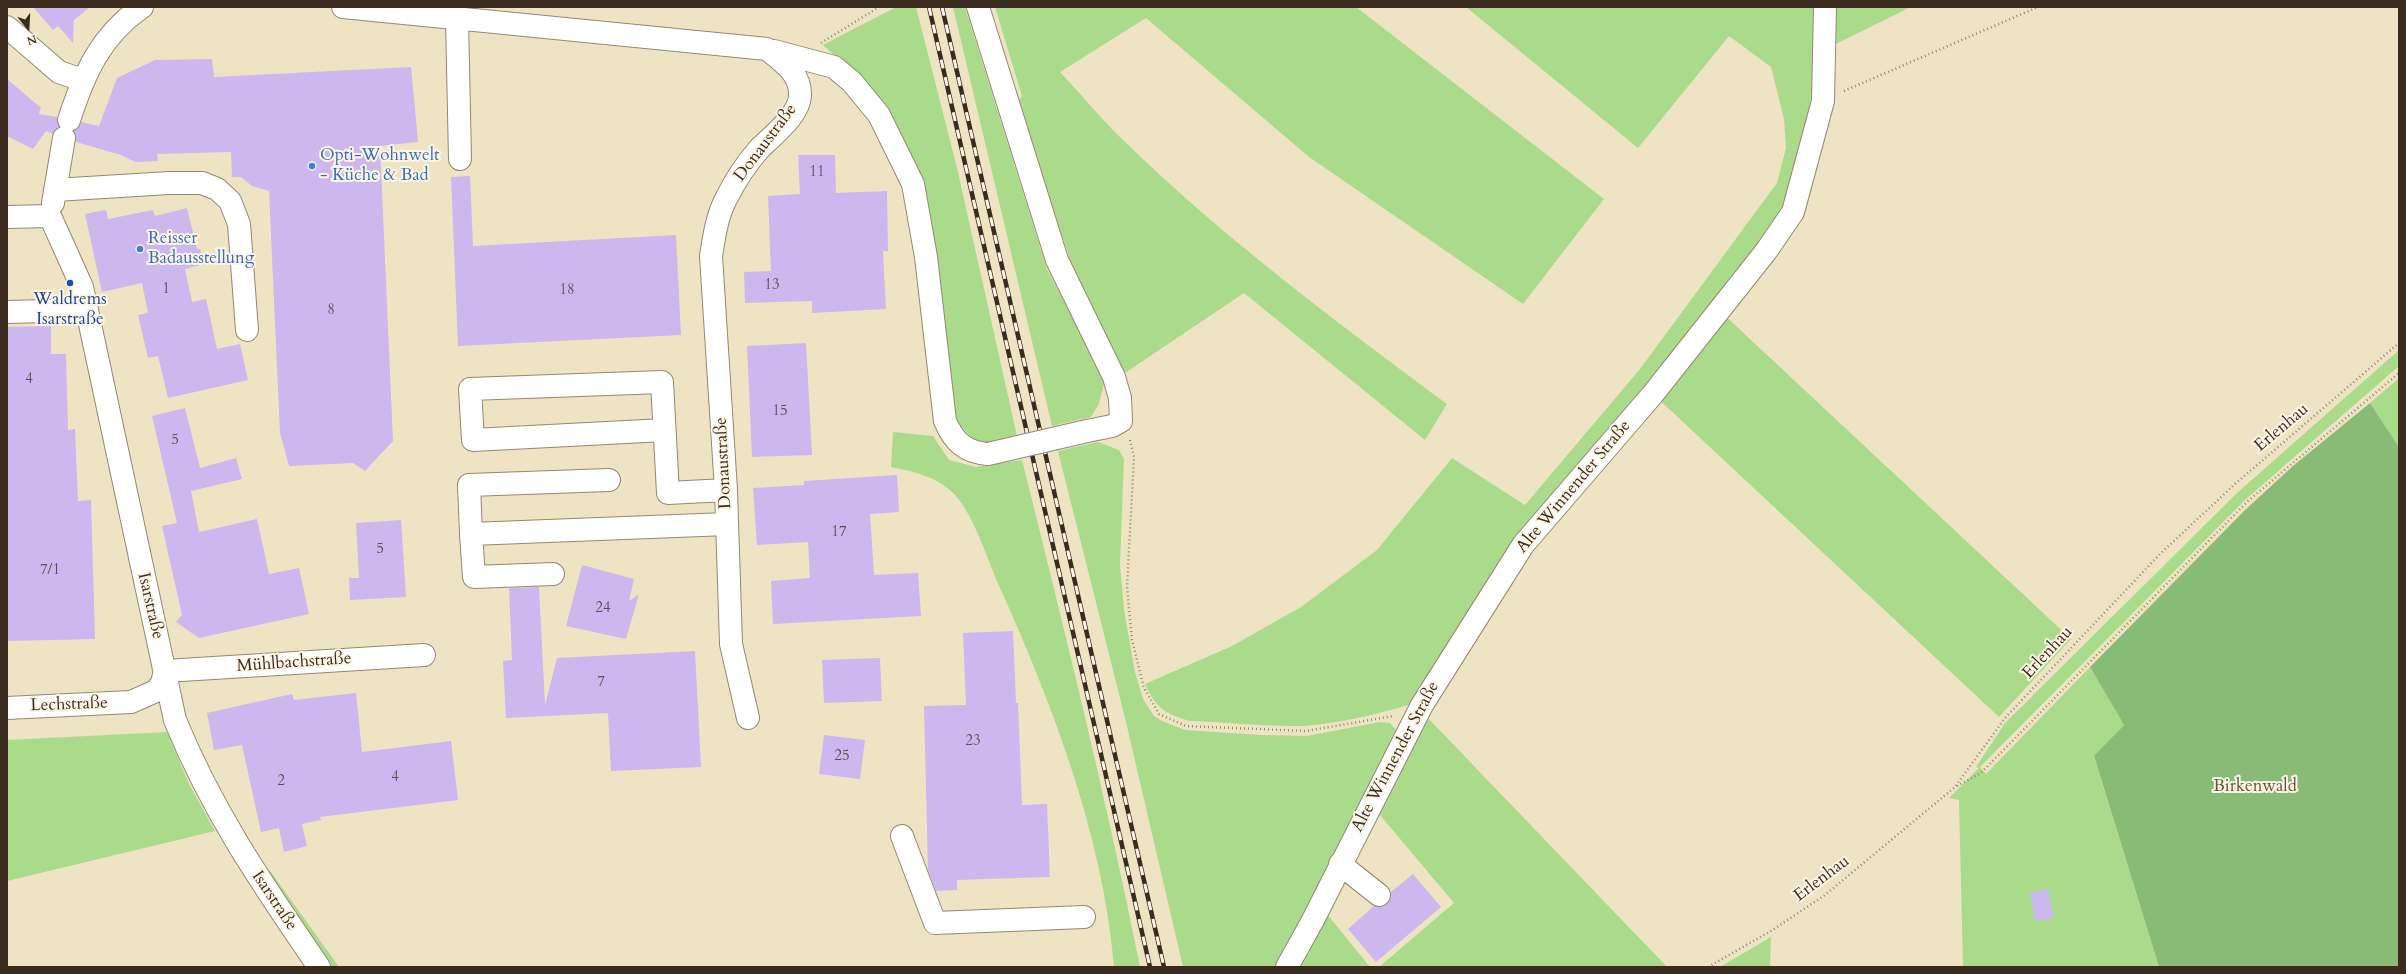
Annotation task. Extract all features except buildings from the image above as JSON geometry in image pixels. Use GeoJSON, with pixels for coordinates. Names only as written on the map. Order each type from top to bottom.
{"type":"FeatureCollection","features":[{"type":"Feature","properties":{"kind":"street"},"geometry":{"type":"LineString","coordinates":[[7,217],[50,216],[66,129],[82,80],[92,60],[109,37],[128,16],[142,7]]}},
{"type":"Feature","properties":{"kind":"street"},"geometry":{"type":"LineString","coordinates":[[343,7],[767,49],[834,67],[852,82],[879,115],[913,184],[926,257],[945,421],[952,437],[965,449],[988,454],[1112,426],[1121,421],[1120,398],[1114,377],[1057,260],[978,7]]}},
{"type":"Feature","properties":{"kind":"street","name":"Alte Winnender Straße"},"geometry":{"type":"LineString","coordinates":[[1287,967],[1313,920],[1416,715],[1454,651],[1523,545],[1653,394],[1767,250],[1793,212],[1823,100],[1825,7]]}},
{"type":"Feature","properties":{"kind":"street"},"geometry":{"type":"LineString","coordinates":[[458,19],[460,159]]}},
{"type":"Feature","properties":{"kind":"street"},"geometry":{"type":"LineString","coordinates":[[7,27],[59,72],[82,80]]}},
{"type":"Feature","properties":{"kind":"street","name":"Donaustraße"},"geometry":{"type":"LineString","coordinates":[[748,718],[732,644],[726,490],[711,256],[714,235],[726,198],[759,149],[782,128],[795,109],[801,95],[795,73],[767,49]]}},
{"type":"Feature","properties":{"kind":"street"},"geometry":{"type":"LineString","coordinates":[[55,190],[169,183],[202,183],[217,189],[230,202],[239,224],[247,330]]}},
{"type":"Feature","properties":{"kind":"street","name":"Isarstraße"},"geometry":{"type":"LineString","coordinates":[[50,216],[82,287],[175,720],[193,764],[237,846],[319,967]]}},
{"type":"Feature","properties":{"kind":"street"},"geometry":{"type":"LineString","coordinates":[[7,312],[87,310]]}},
{"type":"Feature","properties":{"kind":"street"},"geometry":{"type":"LineString","coordinates":[[664,430],[473,440],[470,389],[662,382],[668,493],[726,490]]}},
{"type":"Feature","properties":{"kind":"street"},"geometry":{"type":"LineString","coordinates":[[553,574],[474,577],[469,485],[609,480]]}},
{"type":"Feature","properties":{"kind":"street"},"geometry":{"type":"LineString","coordinates":[[471,534],[727,524]]}},
{"type":"Feature","properties":{"kind":"street","name":"Mühlbachstraße"},"geometry":{"type":"LineString","coordinates":[[165,671],[424,655]]}},
{"type":"Feature","properties":{"kind":"street","name":"Lechstraße"},"geometry":{"type":"LineString","coordinates":[[7,708],[131,702],[156,691],[162,683],[165,671]]}},
{"type":"Feature","properties":{"kind":"street"},"geometry":{"type":"LineString","coordinates":[[902,836],[935,923],[1084,917]]}},
{"type":"Feature","properties":{"kind":"street"},"geometry":{"type":"LineString","coordinates":[[1340,864],[1379,894]]}},
{"type":"Feature","properties":{"kind":"path"},"geometry":{"type":"LineString","coordinates":[[797,58],[879,7]]}},
{"type":"Feature","properties":{"kind":"path"},"geometry":{"type":"LineString","coordinates":[[1823,100],[2038,7]]}},
{"type":"Feature","properties":{"kind":"path","name":"Erlenhau"},"geometry":{"type":"LineString","coordinates":[[1708,967],[1771,931],[1825,895],[1955,787],[2005,718],[2160,554],[2235,484],[2399,343]]}},
{"type":"Feature","properties":{"kind":"path"},"geometry":{"type":"LineString","coordinates":[[1955,787],[1981,773],[2248,501],[2399,373]]}},
{"type":"Feature","properties":{"kind":"path"},"geometry":{"type":"LineString","coordinates":[[1121,421],[1129,435],[1134,456],[1127,587],[1132,640],[1144,688],[1159,714],[1186,726],[1306,731],[1384,716],[1416,715]]}},
{"type":"Feature","properties":{"kind":"green space"},"geometry":{"type":"Polygon","coordinates":[[[896,7],[916,7],[957,168],[1017,436],[997,442],[989,443],[975,439],[962,427],[955,417],[939,281],[864,83],[823,45],[896,7]]]}},
{"type":"Feature","properties":{"kind":"green space"},"geometry":{"type":"Polygon","coordinates":[[[953,7],[965,7],[1047,269],[1105,379],[1099,404],[1091,417],[1052,426],[953,7]]]}},
{"type":"Feature","properties":{"kind":"green space"},"geometry":{"type":"Polygon","coordinates":[[[995,7],[1356,7],[1604,199],[1523,304],[1309,157],[1146,18],[1060,72],[1114,131],[1199,210],[1280,277],[1447,404],[1425,440],[1244,293],[1122,375],[1070,259],[1016,104],[1022,96],[995,7]]]}},
{"type":"Feature","properties":{"kind":"green space"},"geometry":{"type":"Polygon","coordinates":[[[1466,7],[1819,7],[1813,83],[1788,208],[1418,702],[1389,711],[1338,722],[1305,726],[1190,721],[1174,716],[1162,709],[1157,704],[1145,684],[1232,646],[1301,607],[1377,550],[1452,458],[1525,505],[1640,369],[1777,183],[1786,148],[1784,119],[1771,67],[1729,36],[1638,148],[1466,7]]]}},
{"type":"Feature","properties":{"kind":"green space"},"geometry":{"type":"Polygon","coordinates":[[[1834,7],[1911,7],[1830,47],[1834,7]]]}},
{"type":"Feature","properties":{"kind":"green space"},"geometry":{"type":"Polygon","coordinates":[[[1720,311],[2071,639],[1999,717],[1653,394],[1720,311]]]}},
{"type":"Feature","properties":{"kind":"green space"},"geometry":{"type":"Polygon","coordinates":[[[2399,350],[2399,366],[2245,500],[1980,767],[1986,774],[2090,667],[2124,725],[2094,757],[2159,967],[1963,967],[1959,800],[1949,798],[1979,768],[1976,767],[2005,723],[2237,493],[2399,350]]]}},
{"type":"Feature","properties":{"kind":"green space"},"geometry":{"type":"Polygon","coordinates":[[[2399,378],[2399,447],[2370,403],[2399,378]]]}},
{"type":"Feature","properties":{"kind":"green space","name":"Birkenwald"},"geometry":{"type":"Polygon","coordinates":[[[2370,403],[2399,447],[2399,967],[2159,967],[2094,756],[2124,725],[2090,667],[2245,510],[2293,466],[2370,403]]]}},
{"type":"Feature","properties":{"kind":"green space"},"geometry":{"type":"Polygon","coordinates":[[[893,432],[933,436],[949,460],[976,467],[1022,460],[1099,776],[1140,967],[1114,967],[1108,917],[1099,867],[1072,769],[1037,673],[974,525],[956,496],[942,484],[918,473],[891,467],[893,432]]]}},
{"type":"Feature","properties":{"kind":"green space"},"geometry":{"type":"Polygon","coordinates":[[[1098,442],[1119,450],[1124,459],[1120,565],[1124,610],[1135,672],[1143,699],[1154,716],[1162,721],[1185,730],[1262,735],[1307,736],[1380,722],[1390,723],[1398,732],[1397,740],[1275,967],[1183,967],[1126,722],[1058,451],[1098,442]]]}},
{"type":"Feature","properties":{"kind":"green space"},"geometry":{"type":"Polygon","coordinates":[[[1425,715],[1667,967],[1379,967],[1454,903],[1375,809],[1425,715]]]}},
{"type":"Feature","properties":{"kind":"green space"},"geometry":{"type":"Polygon","coordinates":[[[167,732],[189,784],[215,831],[7,881],[7,740],[167,732]]]}},
{"type":"Feature","properties":{"kind":"green space"},"geometry":{"type":"Polygon","coordinates":[[[266,871],[271,872],[339,967],[329,967],[266,871]]]}},
{"type":"Feature","properties":{"kind":"green space"},"geometry":{"type":"Polygon","coordinates":[[[1327,914],[1370,967],[1301,967],[1327,914]]]}},
{"type":"Feature","properties":{"kind":"green space"},"geometry":{"type":"Polygon","coordinates":[[[1771,937],[1770,967],[1720,967],[1771,937]]]}},
{"type":"Feature","properties":{"kind":"railway"},"geometry":{"type":"LineString","coordinates":[[929,7],[1150,967]]}},
{"type":"Feature","properties":{"kind":"railway"},"geometry":{"type":"LineString","coordinates":[[942,7],[1164,967]]}},
{"type":"Feature","properties":{"kind":"place","name":"Opti-Wohnwelt - Küche & Bad"},"geometry":{"type":"Point","coordinates":[312,166]}},
{"type":"Feature","properties":{"kind":"place","name":"Reisser Badausstellung"},"geometry":{"type":"Point","coordinates":[140,249]}},
{"type":"Feature","properties":{"kind":"place","name":"Waldrems Isarstraße"},"geometry":{"type":"Point","coordinates":[70,283]}}]}
